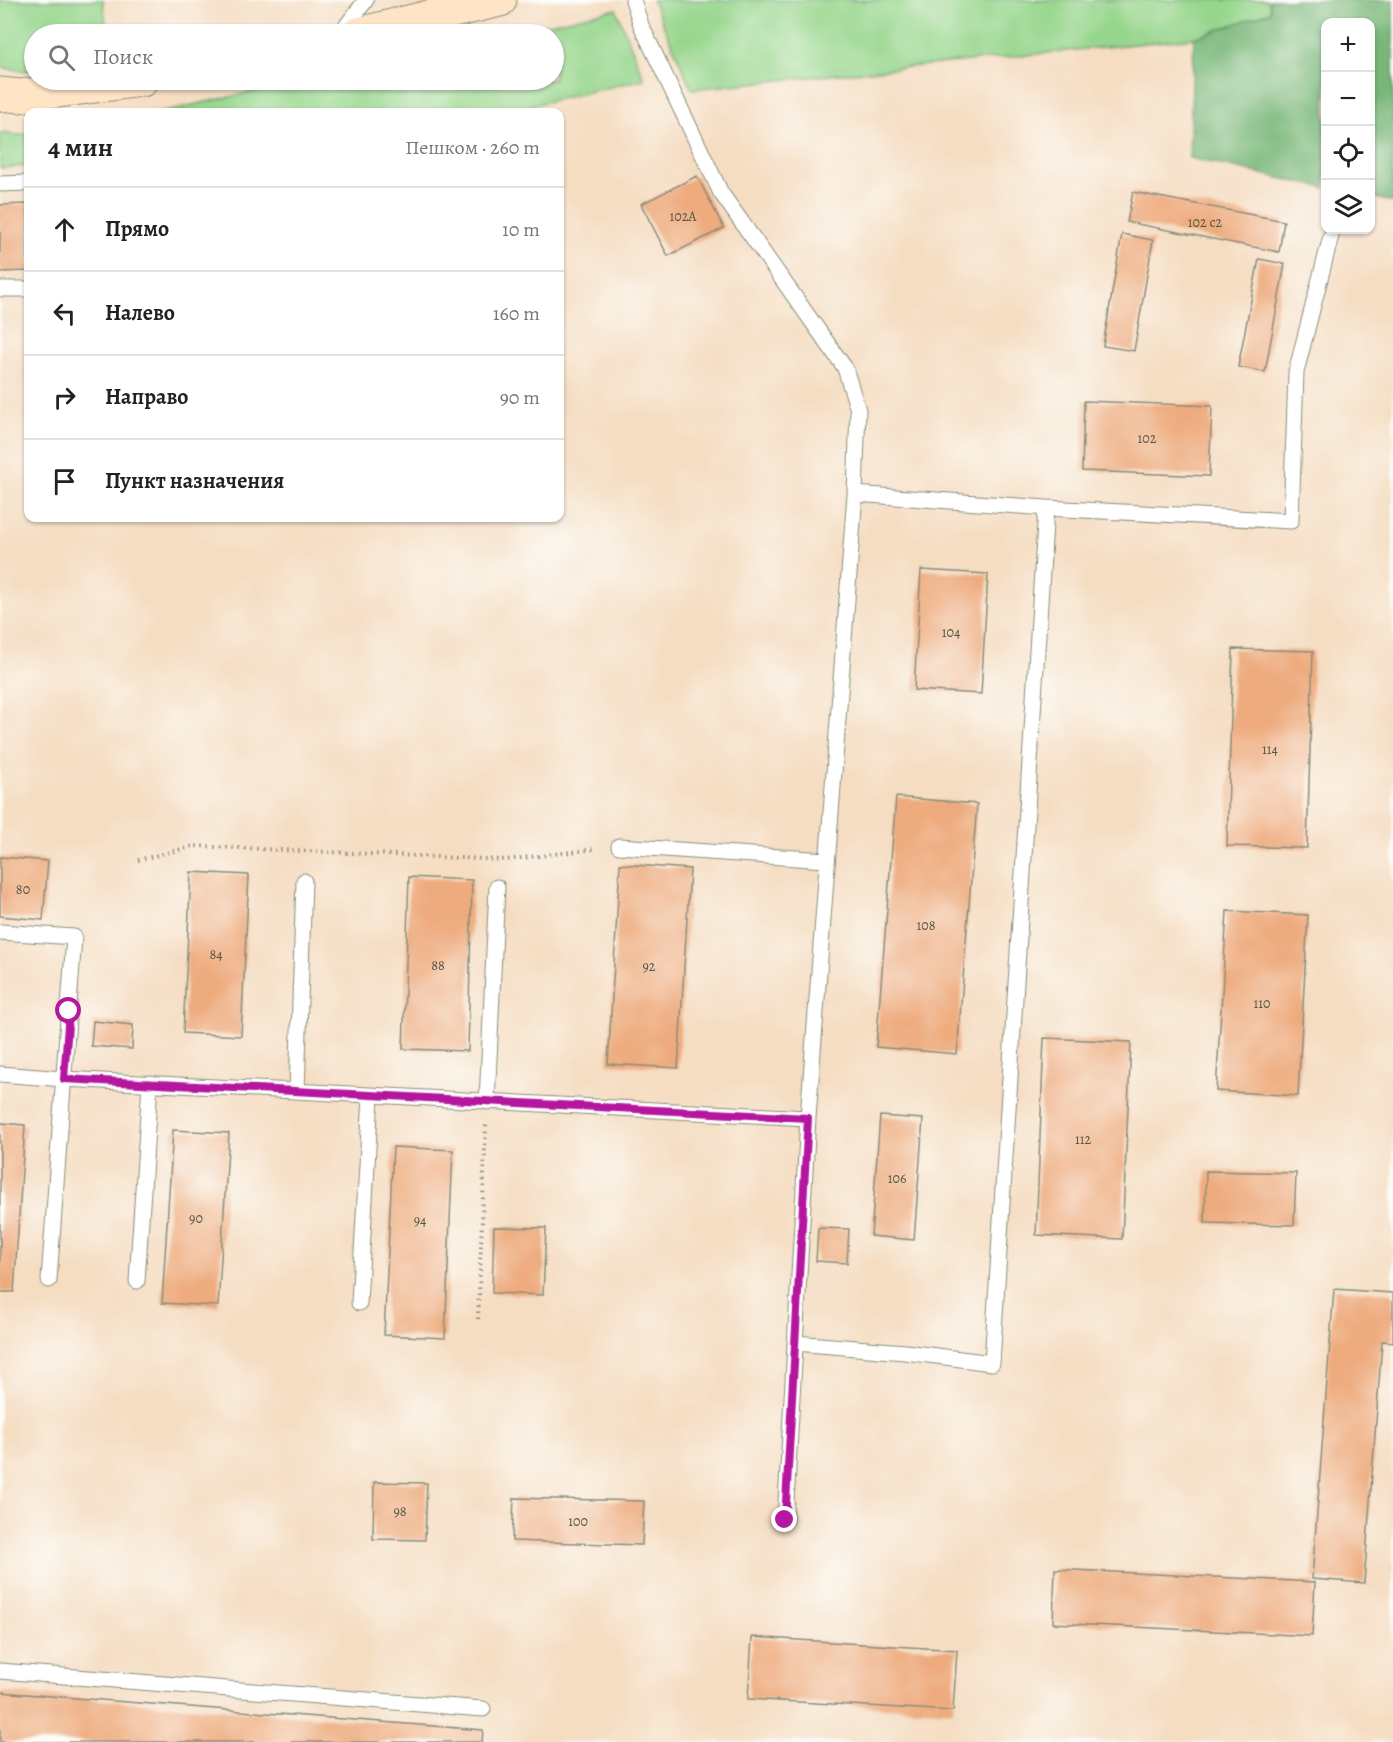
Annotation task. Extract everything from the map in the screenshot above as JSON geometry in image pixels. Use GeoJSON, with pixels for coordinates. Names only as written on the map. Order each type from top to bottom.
{"type":"FeatureCollection","features":[{"type":"Feature","properties":{"kind":"street"},"geometry":{"type":"LineString","coordinates":[[400,24],[500,0]]}},
{"type":"Feature","properties":{"kind":"street"},"geometry":{"type":"LineString","coordinates":[[0,94],[20,96],[66,90]]}},
{"type":"Feature","properties":{"kind":"lane"},"geometry":{"type":"LineString","coordinates":[[348,24],[366,0]]}},
{"type":"Feature","properties":{"kind":"lane"},"geometry":{"type":"LineString","coordinates":[[633,0],[641,25],[721,193],[845,368],[858,410],[855,494],[808,1118],[785,1520]]}},
{"type":"Feature","properties":{"kind":"lane"},"geometry":{"type":"LineString","coordinates":[[0,184],[24,183]]}},
{"type":"Feature","properties":{"kind":"lane"},"geometry":{"type":"LineString","coordinates":[[855,494],[1046,508],[1291,521],[1296,372],[1331,236]]}},
{"type":"Feature","properties":{"kind":"lane"},"geometry":{"type":"LineString","coordinates":[[0,289],[24,289]]}},
{"type":"Feature","properties":{"kind":"lane"},"geometry":{"type":"LineString","coordinates":[[795,1343],[905,1352],[992,1363],[1046,508]]}},
{"type":"Feature","properties":{"kind":"lane"},"geometry":{"type":"LineString","coordinates":[[619,846],[826,860]]}},
{"type":"Feature","properties":{"kind":"lane"},"geometry":{"type":"LineString","coordinates":[[297,1091],[304,881]]}},
{"type":"Feature","properties":{"kind":"lane"},"geometry":{"type":"LineString","coordinates":[[487,1102],[497,886]]}},
{"type":"Feature","properties":{"kind":"lane"},"geometry":{"type":"LineString","coordinates":[[0,932],[74,937],[49,1280]]}},
{"type":"Feature","properties":{"kind":"lane"},"geometry":{"type":"LineString","coordinates":[[0,1074],[808,1118]]}},
{"type":"Feature","properties":{"kind":"lane"},"geometry":{"type":"LineString","coordinates":[[137,1281],[150,1083]]}},
{"type":"Feature","properties":{"kind":"lane"},"geometry":{"type":"LineString","coordinates":[[359,1304],[371,1095]]}},
{"type":"Feature","properties":{"kind":"lane"},"geometry":{"type":"LineString","coordinates":[[0,1671],[483,1709]]}},
{"type":"Feature","properties":{"kind":"path"},"geometry":{"type":"LineString","coordinates":[[138,860],[194,846],[505,860],[619,846]]}},
{"type":"Feature","properties":{"kind":"path"},"geometry":{"type":"LineString","coordinates":[[478,1319],[487,1102]]}},
{"type":"Feature","properties":{"kind":"green space"},"geometry":{"type":"Polygon","coordinates":[[[0,0],[103,0],[106,24],[24,24],[24,71],[0,67],[0,0]]]}},
{"type":"Feature","properties":{"kind":"green space"},"geometry":{"type":"Polygon","coordinates":[[[652,0],[1268,0],[1271,12],[1194,38],[692,89],[652,0]]]}},
{"type":"Feature","properties":{"kind":"green space"},"geometry":{"type":"Polygon","coordinates":[[[1270,0],[1393,0],[1393,202],[1375,198],[1375,18],[1321,18],[1321,187],[1189,158],[1194,38],[1270,12],[1270,0]]]}},
{"type":"Feature","properties":{"kind":"green space"},"geometry":{"type":"Polygon","coordinates":[[[616,9],[644,79],[520,108],[179,108],[261,90],[564,90],[564,24],[549,24],[616,9]]]}},
{"type":"Feature","properties":{"kind":"green space"},"geometry":{"type":"Polygon","coordinates":[[[0,133],[24,134],[24,166],[0,168],[0,133]]]}},
{"type":"Feature","properties":{"kind":"building"},"geometry":{"type":"Polygon","coordinates":[[[697,176],[724,228],[668,256],[641,204],[697,176]]]}},
{"type":"Feature","properties":{"kind":"building"},"geometry":{"type":"Polygon","coordinates":[[[1133,192],[1284,221],[1279,252],[1127,222],[1133,192]]]}},
{"type":"Feature","properties":{"kind":"building"},"geometry":{"type":"Polygon","coordinates":[[[24,204],[24,271],[0,272],[0,205],[24,204]]]}},
{"type":"Feature","properties":{"kind":"building"},"geometry":{"type":"Polygon","coordinates":[[[1122,234],[1153,240],[1134,351],[1103,346],[1122,234]]]}},
{"type":"Feature","properties":{"kind":"building"},"geometry":{"type":"Polygon","coordinates":[[[1259,259],[1285,264],[1265,372],[1238,367],[1259,259]]]}},
{"type":"Feature","properties":{"kind":"building"},"geometry":{"type":"Polygon","coordinates":[[[1084,401],[1212,406],[1209,476],[1082,471],[1084,401]]]}},
{"type":"Feature","properties":{"kind":"building"},"geometry":{"type":"Polygon","coordinates":[[[921,570],[988,574],[981,694],[914,690],[921,570]]]}},
{"type":"Feature","properties":{"kind":"building"},"geometry":{"type":"Polygon","coordinates":[[[1233,649],[1313,651],[1307,848],[1227,846],[1233,649]]]}},
{"type":"Feature","properties":{"kind":"building"},"geometry":{"type":"Polygon","coordinates":[[[896,797],[977,804],[957,1054],[876,1047],[896,797]]]}},
{"type":"Feature","properties":{"kind":"building"},"geometry":{"type":"Polygon","coordinates":[[[0,857],[48,861],[43,920],[0,916],[0,857]]]}},
{"type":"Feature","properties":{"kind":"building"},"geometry":{"type":"Polygon","coordinates":[[[620,864],[690,869],[678,1068],[608,1064],[620,864]]]}},
{"type":"Feature","properties":{"kind":"building"},"geometry":{"type":"Polygon","coordinates":[[[191,872],[249,875],[241,1036],[183,1033],[191,872]]]}},
{"type":"Feature","properties":{"kind":"building"},"geometry":{"type":"Polygon","coordinates":[[[409,877],[472,880],[468,1051],[403,1049],[409,877]]]}},
{"type":"Feature","properties":{"kind":"building"},"geometry":{"type":"Polygon","coordinates":[[[1227,911],[1308,915],[1298,1096],[1216,1091],[1227,911]]]}},
{"type":"Feature","properties":{"kind":"building"},"geometry":{"type":"Polygon","coordinates":[[[93,1021],[133,1025],[132,1049],[91,1046],[93,1021]]]}},
{"type":"Feature","properties":{"kind":"building"},"geometry":{"type":"Polygon","coordinates":[[[1044,1038],[1131,1042],[1122,1239],[1036,1235],[1044,1038]]]}},
{"type":"Feature","properties":{"kind":"building"},"geometry":{"type":"Polygon","coordinates":[[[880,1116],[923,1119],[914,1240],[871,1236],[880,1116]]]}},
{"type":"Feature","properties":{"kind":"building"},"geometry":{"type":"Polygon","coordinates":[[[0,1123],[25,1125],[14,1292],[0,1292],[0,1123]]]}},
{"type":"Feature","properties":{"kind":"building"},"geometry":{"type":"Polygon","coordinates":[[[173,1130],[229,1133],[218,1306],[162,1303],[173,1130]]]}},
{"type":"Feature","properties":{"kind":"building"},"geometry":{"type":"Polygon","coordinates":[[[393,1147],[453,1150],[445,1338],[384,1335],[393,1147]]]}},
{"type":"Feature","properties":{"kind":"building"},"geometry":{"type":"Polygon","coordinates":[[[1206,1171],[1296,1173],[1294,1225],[1205,1223],[1206,1171]]]}},
{"type":"Feature","properties":{"kind":"building"},"geometry":{"type":"Polygon","coordinates":[[[494,1227],[546,1228],[543,1295],[492,1293],[494,1227]]]}},
{"type":"Feature","properties":{"kind":"building"},"geometry":{"type":"Polygon","coordinates":[[[818,1228],[849,1229],[847,1263],[816,1261],[818,1228]]]}},
{"type":"Feature","properties":{"kind":"building"},"geometry":{"type":"Polygon","coordinates":[[[1334,1289],[1393,1293],[1393,1342],[1382,1341],[1364,1583],[1312,1579],[1334,1289]]]}},
{"type":"Feature","properties":{"kind":"building"},"geometry":{"type":"Polygon","coordinates":[[[374,1482],[427,1483],[425,1540],[373,1539],[374,1482]]]}},
{"type":"Feature","properties":{"kind":"building"},"geometry":{"type":"Polygon","coordinates":[[[514,1498],[644,1501],[642,1545],[512,1541],[514,1498]]]}},
{"type":"Feature","properties":{"kind":"building"},"geometry":{"type":"Polygon","coordinates":[[[1055,1569],[1315,1582],[1312,1636],[1053,1623],[1055,1569]]]}},
{"type":"Feature","properties":{"kind":"building"},"geometry":{"type":"Polygon","coordinates":[[[752,1637],[957,1650],[953,1711],[748,1699],[752,1637]]]}},
{"type":"Feature","properties":{"kind":"building"},"geometry":{"type":"Polygon","coordinates":[[[0,1692],[483,1730],[482,1742],[0,1742],[0,1692]]]}},
{"type":"Feature","properties":{"kind":"route"},"geometry":{"type":"LineString","coordinates":[[69,1011],[64,1079],[808,1118],[785,1520]]}}]}
